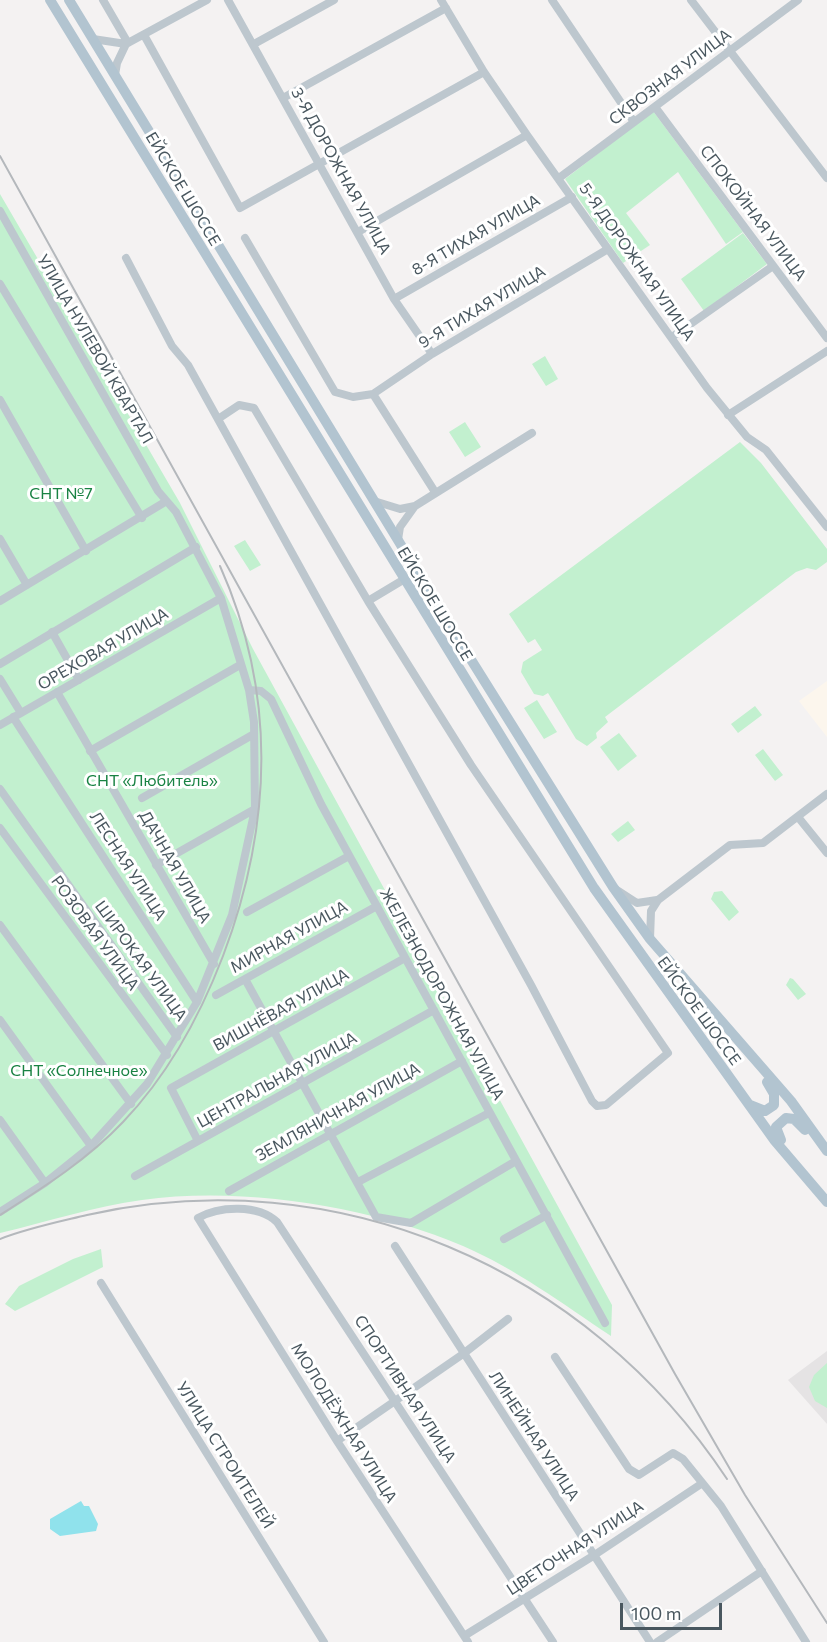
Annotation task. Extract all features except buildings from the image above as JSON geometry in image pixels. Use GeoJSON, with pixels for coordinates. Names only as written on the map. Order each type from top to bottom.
{"type":"FeatureCollection","features":[{"type":"Feature","properties":{"kind":"main road","name":"ЕЙСКОЕ ШОССЕ"},"geometry":{"type":"LineString","coordinates":[[50,0],[588,879],[775,1141],[824,1198]]}},
{"type":"Feature","properties":{"kind":"main road","name":"ЕЙСКОЕ ШОССЕ"},"geometry":{"type":"LineString","coordinates":[[69,0],[561,808],[613,887],[650,939],[791,1101],[827,1151]]}},
{"type":"Feature","properties":{"kind":"main road"},"geometry":{"type":"LineString","coordinates":[[748,1104],[765,1111],[776,1101],[752,1056]]}},
{"type":"Feature","properties":{"kind":"main road"},"geometry":{"type":"LineString","coordinates":[[824,1198],[777,1136],[778,1123],[786,1118],[794,1119],[827,1156]]}},
{"type":"Feature","properties":{"kind":"street"},"geometry":{"type":"LineString","coordinates":[[103,0],[127,44]]}},
{"type":"Feature","properties":{"kind":"street"},"geometry":{"type":"LineString","coordinates":[[115,75],[117,63],[127,44],[207,0]]}},
{"type":"Feature","properties":{"kind":"street","name":"3-Я ДОРОЖНАЯ УЛИЦА"},"geometry":{"type":"LineString","coordinates":[[228,0],[394,298],[432,354]]}},
{"type":"Feature","properties":{"kind":"street"},"geometry":{"type":"LineString","coordinates":[[254,44],[334,0]]}},
{"type":"Feature","properties":{"kind":"street"},"geometry":{"type":"LineString","coordinates":[[552,0],[634,122]]}},
{"type":"Feature","properties":{"kind":"street"},"geometry":{"type":"LineString","coordinates":[[691,0],[827,178]]}},
{"type":"Feature","properties":{"kind":"street","name":"СКВОЗНАЯ УЛИЦА"},"geometry":{"type":"LineString","coordinates":[[559,178],[798,0]]}},
{"type":"Feature","properties":{"kind":"street"},"geometry":{"type":"LineString","coordinates":[[284,98],[443,4]]}},
{"type":"Feature","properties":{"kind":"street","name":"5-Я ДОРОЖНАЯ УЛИЦА"},"geometry":{"type":"LineString","coordinates":[[443,4],[484,72],[527,135],[728,415],[747,437],[766,450],[827,527]]}},
{"type":"Feature","properties":{"kind":"street"},"geometry":{"type":"LineString","coordinates":[[144,34],[240,208],[484,72]]}},
{"type":"Feature","properties":{"kind":"street"},"geometry":{"type":"LineString","coordinates":[[93,39],[127,44]]}},
{"type":"Feature","properties":{"kind":"street","name":"СПОКОЙНАЯ УЛИЦА"},"geometry":{"type":"LineString","coordinates":[[655,107],[827,338]]}},
{"type":"Feature","properties":{"kind":"street"},"geometry":{"type":"LineString","coordinates":[[358,232],[527,135]]}},
{"type":"Feature","properties":{"kind":"street","name":"8-Я ТИХАЯ УЛИЦА"},"geometry":{"type":"LineString","coordinates":[[394,298],[572,197]]}},
{"type":"Feature","properties":{"kind":"street","name":"УЛИЦА НУЛЕВОЙ КВАРТАЛ"},"geometry":{"type":"LineString","coordinates":[[0,211],[165,502]]}},
{"type":"Feature","properties":{"kind":"street"},"geometry":{"type":"LineString","coordinates":[[245,238],[335,392],[353,397],[373,394],[435,492]]}},
{"type":"Feature","properties":{"kind":"street","name":"9-Я ТИХАЯ УЛИЦА"},"geometry":{"type":"LineString","coordinates":[[373,394],[432,354],[608,249]]}},
{"type":"Feature","properties":{"kind":"street"},"geometry":{"type":"LineString","coordinates":[[126,258],[172,346],[188,365],[531,985],[592,1101],[597,1106],[606,1105],[668,1053],[471,765],[368,601],[254,408],[239,405],[218,419]]}},
{"type":"Feature","properties":{"kind":"street"},"geometry":{"type":"LineString","coordinates":[[672,337],[773,266]]}},
{"type":"Feature","properties":{"kind":"street"},"geometry":{"type":"LineString","coordinates":[[0,284],[142,518]]}},
{"type":"Feature","properties":{"kind":"street"},"geometry":{"type":"LineString","coordinates":[[728,415],[827,351]]}},
{"type":"Feature","properties":{"kind":"street"},"geometry":{"type":"LineString","coordinates":[[0,400],[86,551]]}},
{"type":"Feature","properties":{"kind":"street"},"geometry":{"type":"LineString","coordinates":[[374,501],[400,509],[414,506],[532,434]]}},
{"type":"Feature","properties":{"kind":"street"},"geometry":{"type":"LineString","coordinates":[[0,600],[142,518],[165,502]]}},
{"type":"Feature","properties":{"kind":"street","name":"ШИРОКАЯ УЛИЦА"},"geometry":{"type":"LineString","coordinates":[[0,789],[177,1037],[198,1002],[232,915],[255,809],[254,734],[249,690],[221,598],[176,512],[165,502]]}},
{"type":"Feature","properties":{"kind":"street"},"geometry":{"type":"LineString","coordinates":[[398,540],[400,527],[414,506]]}},
{"type":"Feature","properties":{"kind":"street"},"geometry":{"type":"LineString","coordinates":[[0,539],[27,585]]}},
{"type":"Feature","properties":{"kind":"street"},"geometry":{"type":"LineString","coordinates":[[0,664],[196,547]]}},
{"type":"Feature","properties":{"kind":"street"},"geometry":{"type":"LineString","coordinates":[[368,601],[403,580]]}},
{"type":"Feature","properties":{"kind":"street","name":"ОРЕХОВАЯ УЛИЦА"},"geometry":{"type":"LineString","coordinates":[[0,725],[221,598]]}},
{"type":"Feature","properties":{"kind":"street"},"geometry":{"type":"LineString","coordinates":[[52,632],[79,680]]}},
{"type":"Feature","properties":{"kind":"street"},"geometry":{"type":"LineString","coordinates":[[90,751],[240,665]]}},
{"type":"Feature","properties":{"kind":"street","name":"ЛЕСНАЯ УЛИЦА"},"geometry":{"type":"LineString","coordinates":[[0,679],[17,715],[198,1002]]}},
{"type":"Feature","properties":{"kind":"street","name":"ЖЕЛЕЗНОДОРОЖНАЯ УЛИЦА"},"geometry":{"type":"LineString","coordinates":[[249,690],[261,691],[271,699],[349,856],[604,1323]]}},
{"type":"Feature","properties":{"kind":"street","name":"ДАЧНАЯ УЛИЦА"},"geometry":{"type":"LineString","coordinates":[[57,692],[214,964]]}},
{"type":"Feature","properties":{"kind":"street"},"geometry":{"type":"LineString","coordinates":[[142,798],[254,734]]}},
{"type":"Feature","properties":{"kind":"street"},"geometry":{"type":"LineString","coordinates":[[650,939],[651,910],[658,900],[730,845],[763,843],[827,794]]}},
{"type":"Feature","properties":{"kind":"street"},"geometry":{"type":"LineString","coordinates":[[156,865],[255,809]]}},
{"type":"Feature","properties":{"kind":"street"},"geometry":{"type":"LineString","coordinates":[[798,817],[827,853]]}},
{"type":"Feature","properties":{"kind":"street","name":"РОЗОВАЯ УЛИЦА"},"geometry":{"type":"LineString","coordinates":[[0,828],[167,1055]]}},
{"type":"Feature","properties":{"kind":"street"},"geometry":{"type":"LineString","coordinates":[[248,912],[349,856]]}},
{"type":"Feature","properties":{"kind":"street"},"geometry":{"type":"LineString","coordinates":[[613,887],[638,903],[658,900]]}},
{"type":"Feature","properties":{"kind":"street","name":"МИРНАЯ УЛИЦА"},"geometry":{"type":"LineString","coordinates":[[216,995],[377,906]]}},
{"type":"Feature","properties":{"kind":"street"},"geometry":{"type":"LineString","coordinates":[[0,925],[131,1104]]}},
{"type":"Feature","properties":{"kind":"street","name":"ВИШНЁВАЯ УЛИЦА"},"geometry":{"type":"LineString","coordinates":[[198,1141],[171,1088],[405,958]]}},
{"type":"Feature","properties":{"kind":"street"},"geometry":{"type":"LineString","coordinates":[[245,979],[376,1217],[411,1222],[516,1161]]}},
{"type":"Feature","properties":{"kind":"street","name":"ЦЕНТРАЛЬНАЯ УЛИЦА"},"geometry":{"type":"LineString","coordinates":[[135,1176],[434,1010]]}},
{"type":"Feature","properties":{"kind":"street"},"geometry":{"type":"LineString","coordinates":[[0,1020],[92,1146]]}},
{"type":"Feature","properties":{"kind":"street"},"geometry":{"type":"LineString","coordinates":[[0,1212],[45,1183],[92,1146],[131,1104],[167,1055],[177,1037]]}},
{"type":"Feature","properties":{"kind":"street","name":"ЗЕМЛЯНИЧНАЯ УЛИЦА"},"geometry":{"type":"LineString","coordinates":[[229,1191],[330,1132],[462,1061]]}},
{"type":"Feature","properties":{"kind":"street"},"geometry":{"type":"LineString","coordinates":[[358,1182],[489,1113]]}},
{"type":"Feature","properties":{"kind":"street"},"geometry":{"type":"LineString","coordinates":[[0,1120],[45,1183]]}},
{"type":"Feature","properties":{"kind":"street","name":"СПОРТИВНАЯ УЛИЦА"},"geometry":{"type":"LineString","coordinates":[[198,1218],[210,1211],[223,1210],[244,1210],[272,1217],[294,1246],[553,1642]]}},
{"type":"Feature","properties":{"kind":"street"},"geometry":{"type":"LineString","coordinates":[[504,1239],[546,1215]]}},
{"type":"Feature","properties":{"kind":"street","name":"МОЛОДЁЖНАЯ УЛИЦА"},"geometry":{"type":"LineString","coordinates":[[198,1218],[337,1442],[466,1639]]}},
{"type":"Feature","properties":{"kind":"street","name":"ЛИНЕЙНАЯ УЛИЦА"},"geometry":{"type":"LineString","coordinates":[[395,1246],[650,1642]]}},
{"type":"Feature","properties":{"kind":"street","name":"УЛИЦА СТРОИТЕЛЕЙ"},"geometry":{"type":"LineString","coordinates":[[101,1283],[324,1642]]}},
{"type":"Feature","properties":{"kind":"street"},"geometry":{"type":"LineString","coordinates":[[337,1442],[463,1354],[508,1319]]}},
{"type":"Feature","properties":{"kind":"street"},"geometry":{"type":"LineString","coordinates":[[555,1357],[629,1469],[639,1474],[673,1453],[683,1459],[701,1484],[716,1498],[807,1642]]}},
{"type":"Feature","properties":{"kind":"street","name":"ЦВЕТОЧНАЯ УЛИЦА"},"geometry":{"type":"LineString","coordinates":[[466,1639],[524,1598],[593,1556],[701,1484]]}},
{"type":"Feature","properties":{"kind":"street"},"geometry":{"type":"LineString","coordinates":[[657,1642],[762,1571]]}},
{"type":"Feature","properties":{"kind":"shaded area"},"geometry":{"type":"Polygon","coordinates":[[[827,681],[827,737],[799,701],[827,681]]]}},
{"type":"Feature","properties":{"kind":"shaded area"},"geometry":{"type":"Polygon","coordinates":[[[827,1351],[827,1424],[788,1380],[827,1351]]]}},
{"type":"Feature","properties":{"kind":"green space"},"geometry":{"type":"Polygon","coordinates":[[[653,111],[743,232],[726,244],[678,172],[626,213],[650,245],[623,263],[565,179],[653,111]]]}},
{"type":"Feature","properties":{"kind":"green space","name":"СНТ «Любитель»"},"geometry":{"type":"Polygon","coordinates":[[[0,194],[180,503],[253,649],[612,1305],[611,1336],[520,1276],[483,1255],[426,1232],[347,1210],[263,1198],[181,1196],[142,1200],[89,1210],[0,1233],[0,194]]]}},
{"type":"Feature","properties":{"kind":"green space"},"geometry":{"type":"Polygon","coordinates":[[[743,233],[767,264],[704,311],[681,279],[743,233]]]}},
{"type":"Feature","properties":{"kind":"green space"},"geometry":{"type":"Polygon","coordinates":[[[545,356],[558,379],[546,386],[532,364],[545,356]]]}},
{"type":"Feature","properties":{"kind":"green space"},"geometry":{"type":"Polygon","coordinates":[[[465,422],[481,447],[465,457],[449,432],[465,422]]]}},
{"type":"Feature","properties":{"kind":"green space"},"geometry":{"type":"Polygon","coordinates":[[[740,442],[761,463],[827,549],[827,562],[816,570],[807,568],[796,572],[605,717],[608,722],[596,733],[597,738],[587,746],[576,739],[548,693],[543,696],[534,694],[521,672],[523,662],[542,650],[535,639],[528,643],[509,614],[740,442]]]}},
{"type":"Feature","properties":{"kind":"green space"},"geometry":{"type":"Polygon","coordinates":[[[245,540],[261,565],[250,571],[234,546],[245,540]]]}},
{"type":"Feature","properties":{"kind":"green space"},"geometry":{"type":"Polygon","coordinates":[[[537,700],[557,732],[544,739],[524,708],[537,700]]]}},
{"type":"Feature","properties":{"kind":"green space"},"geometry":{"type":"Polygon","coordinates":[[[755,706],[762,715],[738,733],[731,724],[755,706]]]}},
{"type":"Feature","properties":{"kind":"green space"},"geometry":{"type":"Polygon","coordinates":[[[619,733],[637,756],[618,771],[600,747],[619,733]]]}},
{"type":"Feature","properties":{"kind":"green space"},"geometry":{"type":"Polygon","coordinates":[[[763,749],[783,775],[775,781],[755,755],[763,749]]]}},
{"type":"Feature","properties":{"kind":"green space"},"geometry":{"type":"Polygon","coordinates":[[[628,821],[635,830],[618,842],[611,834],[628,821]]]}},
{"type":"Feature","properties":{"kind":"green space"},"geometry":{"type":"Polygon","coordinates":[[[722,891],[739,912],[729,921],[711,899],[714,892],[722,891]]]}},
{"type":"Feature","properties":{"kind":"green space"},"geometry":{"type":"Polygon","coordinates":[[[790,978],[806,994],[798,1000],[786,985],[790,978]]]}},
{"type":"Feature","properties":{"kind":"green space"},"geometry":{"type":"Polygon","coordinates":[[[101,1249],[103,1267],[15,1311],[5,1304],[19,1286],[73,1259],[101,1249]]]}},
{"type":"Feature","properties":{"kind":"green space"},"geometry":{"type":"Polygon","coordinates":[[[827,1363],[827,1408],[815,1401],[809,1387],[814,1375],[827,1363]]]}},
{"type":"Feature","properties":{"kind":"water"},"geometry":{"type":"Polygon","coordinates":[[[81,1501],[84,1506],[89,1506],[98,1524],[96,1531],[60,1536],[50,1529],[50,1519],[81,1501]]]}},
{"type":"Feature","properties":{"kind":"railway"},"geometry":{"type":"LineString","coordinates":[[0,156],[675,1374],[745,1495],[827,1623]]}},
{"type":"Feature","properties":{"kind":"railway"},"geometry":{"type":"LineString","coordinates":[[0,1215],[80,1161],[109,1136],[139,1104],[181,1044],[204,1001],[223,956],[239,907],[251,858],[259,809],[261,760],[259,711],[251,663],[239,614],[220,566]]}},
{"type":"Feature","properties":{"kind":"railway"},"geometry":{"type":"LineString","coordinates":[[0,1239],[32,1228],[87,1215],[180,1202],[272,1203],[362,1218],[448,1246],[529,1288],[603,1340],[670,1404],[727,1479]]}},
{"type":"Feature","properties":{"kind":"park label","name":"СНТ №7"},"geometry":{"type":"Point","coordinates":[61,494]}},
{"type":"Feature","properties":{"kind":"park label","name":"СНТ «Солнечное»"},"geometry":{"type":"Point","coordinates":[79,1071]}}]}
